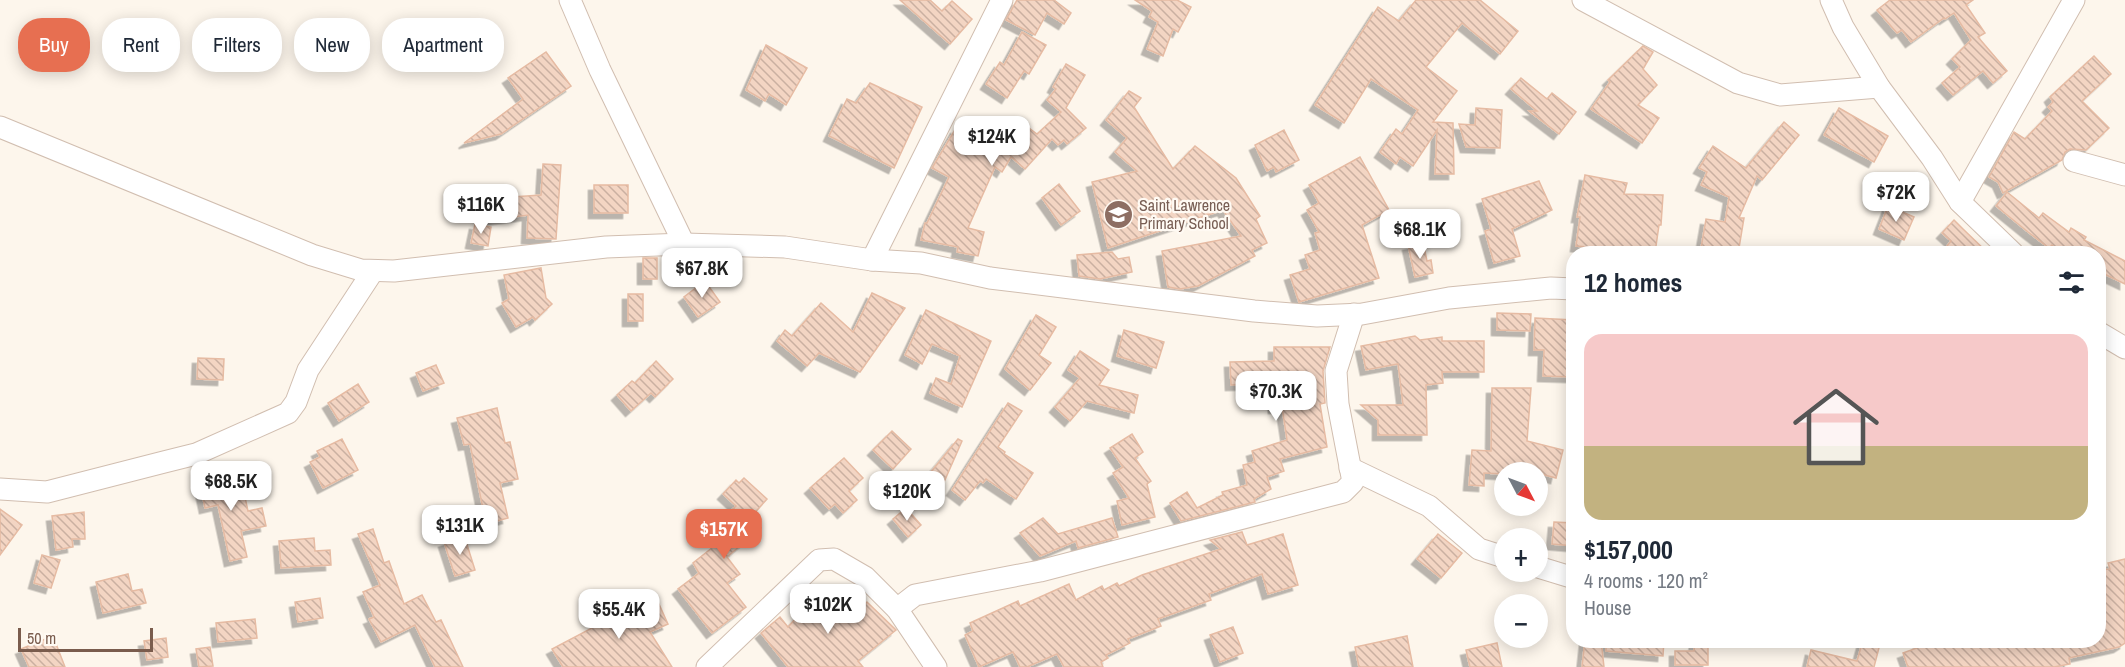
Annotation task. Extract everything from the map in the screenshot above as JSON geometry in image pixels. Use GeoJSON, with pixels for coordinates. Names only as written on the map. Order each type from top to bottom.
{"type":"FeatureCollection","features":[{"type":"Feature","properties":{"kind":"street"},"geometry":{"type":"LineString","coordinates":[[570,0],[600,70],[684,244]]}},
{"type":"Feature","properties":{"kind":"street"},"geometry":{"type":"LineString","coordinates":[[872,260],[1002,0]]}},
{"type":"Feature","properties":{"kind":"street"},"geometry":{"type":"LineString","coordinates":[[1583,0],[1738,83],[1748,86],[1780,95],[1879,87]]}},
{"type":"Feature","properties":{"kind":"street"},"geometry":{"type":"LineString","coordinates":[[1831,0],[1843,27],[1879,87],[1932,158],[1960,202],[2006,246]]}},
{"type":"Feature","properties":{"kind":"street"},"geometry":{"type":"LineString","coordinates":[[1960,202],[2074,0]]}},
{"type":"Feature","properties":{"kind":"street"},"geometry":{"type":"LineString","coordinates":[[0,127],[312,255],[361,270],[514,260],[606,248],[684,244],[785,247],[872,260],[921,263],[990,278],[1254,311],[1317,316],[1354,314],[1449,298],[1551,288],[1566,289]]}},
{"type":"Feature","properties":{"kind":"street"},"geometry":{"type":"LineString","coordinates":[[2074,160],[2125,175]]}},
{"type":"Feature","properties":{"kind":"street"},"geometry":{"type":"LineString","coordinates":[[0,489],[46,492],[196,454],[288,413],[296,402],[319,353],[373,271]]}},
{"type":"Feature","properties":{"kind":"street"},"geometry":{"type":"LineString","coordinates":[[897,609],[915,595],[1040,571],[1343,492],[1353,482],[1338,404],[1336,371],[1354,314]]}},
{"type":"Feature","properties":{"kind":"street"},"geometry":{"type":"LineString","coordinates":[[2106,337],[2125,348]]}},
{"type":"Feature","properties":{"kind":"street"},"geometry":{"type":"LineString","coordinates":[[1350,468],[1429,506],[1479,549],[1494,554]]}},
{"type":"Feature","properties":{"kind":"street"},"geometry":{"type":"LineString","coordinates":[[707,667],[819,560],[834,559],[865,577],[897,609],[936,667]]}},
{"type":"Feature","properties":{"kind":"street"},"geometry":{"type":"LineString","coordinates":[[1548,570],[1566,576]]}},
{"type":"Feature","properties":{"kind":"building"},"geometry":{"type":"Polygon","coordinates":[[[900,0],[930,0],[942,11],[952,1],[972,19],[950,44],[900,0]]]}},
{"type":"Feature","properties":{"kind":"building"},"geometry":{"type":"Polygon","coordinates":[[[1017,0],[1054,0],[1071,13],[1064,24],[1047,13],[1035,35],[1006,20],[1017,0]]]}},
{"type":"Feature","properties":{"kind":"building"},"geometry":{"type":"Polygon","coordinates":[[[1135,0],[1177,0],[1191,7],[1178,32],[1173,29],[1163,56],[1147,49],[1158,22],[1149,17],[1152,11],[1135,0]]]}},
{"type":"Feature","properties":{"kind":"building"},"geometry":{"type":"Polygon","coordinates":[[[1416,0],[1480,0],[1518,31],[1500,54],[1462,23],[1426,67],[1457,91],[1433,122],[1453,123],[1454,174],[1435,174],[1437,130],[1413,166],[1400,157],[1396,164],[1380,152],[1396,129],[1402,134],[1418,110],[1371,79],[1344,123],[1315,105],[1378,7],[1399,21],[1416,0]]]}},
{"type":"Feature","properties":{"kind":"building"},"geometry":{"type":"Polygon","coordinates":[[[1890,0],[1973,0],[1966,5],[1985,33],[1978,37],[2007,71],[1993,83],[1983,71],[1953,95],[1942,83],[1960,67],[1952,59],[1971,40],[1954,13],[1911,42],[1902,30],[1897,33],[1877,10],[1890,0]]]}},
{"type":"Feature","properties":{"kind":"building"},"geometry":{"type":"Polygon","coordinates":[[[1022,32],[1046,45],[1029,74],[1024,71],[1007,98],[986,84],[1000,62],[1004,65],[1022,32]]]}},
{"type":"Feature","properties":{"kind":"building"},"geometry":{"type":"Polygon","coordinates":[[[766,45],[807,68],[786,105],[769,94],[765,101],[746,90],[766,45]]]}},
{"type":"Feature","properties":{"kind":"building"},"geometry":{"type":"Polygon","coordinates":[[[1643,46],[1653,52],[1643,69],[1657,85],[1638,105],[1659,118],[1642,143],[1591,109],[1610,82],[1608,80],[1643,46]]]}},
{"type":"Feature","properties":{"kind":"building"},"geometry":{"type":"Polygon","coordinates":[[[546,52],[571,86],[501,134],[464,143],[523,99],[508,78],[546,52]]]}},
{"type":"Feature","properties":{"kind":"building"},"geometry":{"type":"Polygon","coordinates":[[[2094,56],[2111,74],[2082,101],[2109,128],[2086,150],[2070,149],[2065,152],[2062,160],[2003,193],[1998,182],[1989,177],[2014,132],[2025,139],[2052,111],[2048,107],[2053,102],[2050,97],[2094,56]]]}},
{"type":"Feature","properties":{"kind":"building"},"geometry":{"type":"Polygon","coordinates":[[[1066,64],[1085,75],[1066,108],[1086,128],[1067,144],[1064,140],[1058,145],[1052,139],[1025,169],[1011,157],[1002,172],[995,167],[968,228],[984,232],[978,256],[957,252],[958,247],[921,240],[925,223],[949,177],[932,168],[956,128],[981,142],[991,123],[1022,141],[1029,128],[1037,134],[1061,112],[1047,100],[1056,89],[1053,87],[1066,64]]]}},
{"type":"Feature","properties":{"kind":"building"},"geometry":{"type":"Polygon","coordinates":[[[1521,78],[1547,99],[1552,93],[1576,112],[1559,134],[1529,111],[1537,111],[1511,89],[1521,78]]]}},
{"type":"Feature","properties":{"kind":"building"},"geometry":{"type":"Polygon","coordinates":[[[870,83],[922,107],[894,168],[829,136],[847,99],[856,103],[870,83]]]}},
{"type":"Feature","properties":{"kind":"building"},"geometry":{"type":"Polygon","coordinates":[[[1129,91],[1141,98],[1134,107],[1173,169],[1195,146],[1236,178],[1260,216],[1256,219],[1267,243],[1252,250],[1255,256],[1198,286],[1180,289],[1168,287],[1162,251],[1241,236],[1223,210],[1108,248],[1092,182],[1137,171],[1115,152],[1127,138],[1106,120],[1129,91]]]}},
{"type":"Feature","properties":{"kind":"building"},"geometry":{"type":"Polygon","coordinates":[[[1476,108],[1502,110],[1500,148],[1466,147],[1459,124],[1475,125],[1476,108]]]}},
{"type":"Feature","properties":{"kind":"building"},"geometry":{"type":"Polygon","coordinates":[[[1839,108],[1888,136],[1874,162],[1824,135],[1839,108]]]}},
{"type":"Feature","properties":{"kind":"building"},"geometry":{"type":"Polygon","coordinates":[[[1784,122],[1799,135],[1762,180],[1757,176],[1739,218],[1744,218],[1739,246],[1701,246],[1706,219],[1725,222],[1729,197],[1701,185],[1707,172],[1699,168],[1713,146],[1746,168],[1784,122]]]}},
{"type":"Feature","properties":{"kind":"building"},"geometry":{"type":"Polygon","coordinates":[[[1284,130],[1299,160],[1276,172],[1274,167],[1267,171],[1255,145],[1284,130]]]}},
{"type":"Feature","properties":{"kind":"building"},"geometry":{"type":"Polygon","coordinates":[[[1360,157],[1389,210],[1362,225],[1379,278],[1299,302],[1290,275],[1310,269],[1305,255],[1320,250],[1315,233],[1319,232],[1307,210],[1319,203],[1309,185],[1360,157]]]}},
{"type":"Feature","properties":{"kind":"building"},"geometry":{"type":"Polygon","coordinates":[[[543,164],[561,165],[556,239],[527,238],[528,215],[483,221],[482,199],[541,195],[543,164]]]}},
{"type":"Feature","properties":{"kind":"building"},"geometry":{"type":"Polygon","coordinates":[[[1585,175],[1627,183],[1624,194],[1663,195],[1661,225],[1659,225],[1656,246],[1576,246],[1580,217],[1577,217],[1585,175]]]}},
{"type":"Feature","properties":{"kind":"building"},"geometry":{"type":"Polygon","coordinates":[[[1539,181],[1552,210],[1512,229],[1520,256],[1494,263],[1485,231],[1491,229],[1482,199],[1539,181]]]}},
{"type":"Feature","properties":{"kind":"building"},"geometry":{"type":"Polygon","coordinates":[[[1059,184],[1080,211],[1061,225],[1042,198],[1059,184]]]}},
{"type":"Feature","properties":{"kind":"building"},"geometry":{"type":"Polygon","coordinates":[[[594,185],[628,185],[628,213],[594,213],[594,185]]]}},
{"type":"Feature","properties":{"kind":"building"},"geometry":{"type":"Polygon","coordinates":[[[2007,192],[2039,218],[2043,213],[2069,232],[2071,228],[2086,237],[2084,240],[2096,246],[2046,246],[1996,206],[2007,192]]]}},
{"type":"Feature","properties":{"kind":"building"},"geometry":{"type":"Polygon","coordinates":[[[1888,206],[1914,217],[1904,240],[1879,229],[1888,206]]]}},
{"type":"Feature","properties":{"kind":"building"},"geometry":{"type":"Polygon","coordinates":[[[1954,220],[1981,246],[1947,246],[1951,241],[1942,233],[1954,220]]]}},
{"type":"Feature","properties":{"kind":"building"},"geometry":{"type":"Polygon","coordinates":[[[475,224],[491,227],[488,246],[471,243],[475,224]]]}},
{"type":"Feature","properties":{"kind":"building"},"geometry":{"type":"Polygon","coordinates":[[[1423,242],[1427,261],[1431,260],[1433,273],[1415,277],[1408,245],[1423,242]]]}},
{"type":"Feature","properties":{"kind":"building"},"geometry":{"type":"Polygon","coordinates":[[[2106,251],[2125,261],[2125,284],[2106,275],[2106,251]]]}},
{"type":"Feature","properties":{"kind":"building"},"geometry":{"type":"Polygon","coordinates":[[[1112,252],[1118,259],[1129,257],[1132,272],[1100,279],[1079,276],[1077,255],[1112,252]]]}},
{"type":"Feature","properties":{"kind":"building"},"geometry":{"type":"Polygon","coordinates":[[[643,258],[657,258],[657,279],[643,279],[643,258]]]}},
{"type":"Feature","properties":{"kind":"building"},"geometry":{"type":"Polygon","coordinates":[[[541,268],[546,298],[552,304],[535,320],[533,317],[516,327],[502,303],[509,299],[504,275],[541,268]]]}},
{"type":"Feature","properties":{"kind":"building"},"geometry":{"type":"Polygon","coordinates":[[[705,281],[720,302],[698,317],[684,297],[705,281]]]}},
{"type":"Feature","properties":{"kind":"building"},"geometry":{"type":"Polygon","coordinates":[[[872,293],[905,308],[860,372],[819,353],[807,366],[777,341],[785,330],[792,336],[821,303],[853,332],[872,293]]]}},
{"type":"Feature","properties":{"kind":"building"},"geometry":{"type":"Polygon","coordinates":[[[628,294],[643,294],[643,321],[628,321],[628,294]]]}},
{"type":"Feature","properties":{"kind":"building"},"geometry":{"type":"Polygon","coordinates":[[[926,310],[991,341],[962,407],[930,393],[936,378],[951,384],[960,356],[932,344],[922,364],[905,355],[926,310]]]}},
{"type":"Feature","properties":{"kind":"building"},"geometry":{"type":"Polygon","coordinates":[[[1497,313],[1531,314],[1530,331],[1497,330],[1497,313]]]}},
{"type":"Feature","properties":{"kind":"building"},"geometry":{"type":"Polygon","coordinates":[[[1036,315],[1056,327],[1039,355],[1051,363],[1030,390],[1005,369],[1036,315]]]}},
{"type":"Feature","properties":{"kind":"building"},"geometry":{"type":"Polygon","coordinates":[[[1535,318],[1566,320],[1566,377],[1543,376],[1544,350],[1534,350],[1535,318]]]}},
{"type":"Feature","properties":{"kind":"building"},"geometry":{"type":"Polygon","coordinates":[[[1124,330],[1164,342],[1156,368],[1117,356],[1124,330]]]}},
{"type":"Feature","properties":{"kind":"building"},"geometry":{"type":"Polygon","coordinates":[[[1415,336],[1420,340],[1442,337],[1442,341],[1484,341],[1484,372],[1442,372],[1443,383],[1426,385],[1427,435],[1378,435],[1378,420],[1361,405],[1403,405],[1398,364],[1366,370],[1361,346],[1415,336]]]}},
{"type":"Feature","properties":{"kind":"building"},"geometry":{"type":"Polygon","coordinates":[[[1274,347],[1330,347],[1323,371],[1325,403],[1320,404],[1327,447],[1280,459],[1284,471],[1267,477],[1271,489],[1254,499],[1255,502],[1181,521],[1170,503],[1187,492],[1197,508],[1223,495],[1222,492],[1247,485],[1243,465],[1255,462],[1252,451],[1287,440],[1282,407],[1274,408],[1271,384],[1231,385],[1230,362],[1274,361],[1274,347]]]}},
{"type":"Feature","properties":{"kind":"building"},"geometry":{"type":"Polygon","coordinates":[[[1080,351],[1109,370],[1099,385],[1138,395],[1134,413],[1087,401],[1070,421],[1055,407],[1080,378],[1068,370],[1080,351]]]}},
{"type":"Feature","properties":{"kind":"building"},"geometry":{"type":"Polygon","coordinates":[[[198,358],[224,359],[223,380],[197,379],[198,358]]]}},
{"type":"Feature","properties":{"kind":"building"},"geometry":{"type":"Polygon","coordinates":[[[656,361],[673,379],[655,397],[651,393],[631,411],[617,395],[632,381],[635,383],[656,361]]]}},
{"type":"Feature","properties":{"kind":"building"},"geometry":{"type":"Polygon","coordinates":[[[436,365],[444,383],[423,391],[416,373],[436,365]]]}},
{"type":"Feature","properties":{"kind":"building"},"geometry":{"type":"Polygon","coordinates":[[[358,384],[369,402],[339,421],[328,403],[358,384]]]}},
{"type":"Feature","properties":{"kind":"building"},"geometry":{"type":"Polygon","coordinates":[[[1492,388],[1531,388],[1527,441],[1563,450],[1556,478],[1548,476],[1548,462],[1494,462],[1494,474],[1484,473],[1484,486],[1469,485],[1472,450],[1491,451],[1492,388]]]}},
{"type":"Feature","properties":{"kind":"building"},"geometry":{"type":"Polygon","coordinates":[[[1008,403],[1022,411],[998,447],[1005,452],[1004,454],[1033,473],[1016,499],[986,479],[983,483],[980,481],[965,500],[952,490],[1008,403]]]}},
{"type":"Feature","properties":{"kind":"building"},"geometry":{"type":"Polygon","coordinates":[[[497,408],[505,443],[510,442],[518,479],[500,483],[508,518],[486,524],[470,444],[464,445],[457,418],[497,408]]]}},
{"type":"Feature","properties":{"kind":"building"},"geometry":{"type":"Polygon","coordinates":[[[892,431],[911,449],[893,469],[873,450],[892,431]]]}},
{"type":"Feature","properties":{"kind":"building"},"geometry":{"type":"Polygon","coordinates":[[[1132,434],[1143,452],[1135,458],[1151,481],[1147,484],[1155,517],[1122,525],[1117,501],[1129,498],[1113,473],[1123,467],[1110,448],[1132,434]]]}},
{"type":"Feature","properties":{"kind":"building"},"geometry":{"type":"Polygon","coordinates":[[[342,439],[358,470],[323,488],[310,462],[320,457],[317,451],[342,439]]]}},
{"type":"Feature","properties":{"kind":"building"},"geometry":{"type":"Polygon","coordinates":[[[958,439],[962,441],[944,482],[931,472],[958,439]]]}},
{"type":"Feature","properties":{"kind":"building"},"geometry":{"type":"Polygon","coordinates":[[[844,458],[863,478],[849,491],[857,500],[843,513],[835,504],[829,509],[810,488],[844,458]]]}},
{"type":"Feature","properties":{"kind":"building"},"geometry":{"type":"Polygon","coordinates":[[[214,471],[217,485],[241,479],[248,511],[262,508],[266,526],[241,531],[247,557],[230,561],[218,505],[205,508],[198,474],[214,471]]]}},
{"type":"Feature","properties":{"kind":"building"},"geometry":{"type":"Polygon","coordinates":[[[744,478],[767,499],[751,517],[761,528],[727,557],[740,574],[727,583],[746,607],[712,633],[678,589],[699,573],[693,563],[727,536],[716,524],[736,506],[723,494],[736,480],[739,483],[744,478]]]}},
{"type":"Feature","properties":{"kind":"building"},"geometry":{"type":"Polygon","coordinates":[[[906,508],[921,525],[908,537],[893,519],[906,508]]]}},
{"type":"Feature","properties":{"kind":"building"},"geometry":{"type":"Polygon","coordinates":[[[0,509],[22,525],[0,555],[0,509]]]}},
{"type":"Feature","properties":{"kind":"building"},"geometry":{"type":"Polygon","coordinates":[[[84,512],[85,539],[72,539],[73,547],[56,550],[52,516],[84,512]]]}},
{"type":"Feature","properties":{"kind":"building"},"geometry":{"type":"Polygon","coordinates":[[[1043,518],[1058,534],[1112,518],[1118,537],[1078,548],[1076,541],[1040,556],[1020,533],[1043,518]]]}},
{"type":"Feature","properties":{"kind":"building"},"geometry":{"type":"Polygon","coordinates":[[[1554,522],[1566,523],[1566,545],[1552,544],[1554,522]]]}},
{"type":"Feature","properties":{"kind":"building"},"geometry":{"type":"Polygon","coordinates":[[[373,529],[384,563],[389,561],[404,604],[422,595],[436,622],[441,620],[463,667],[435,667],[415,625],[381,642],[369,619],[374,617],[363,592],[380,585],[358,534],[373,529]]]}},
{"type":"Feature","properties":{"kind":"building"},"geometry":{"type":"Polygon","coordinates":[[[1242,532],[1247,545],[1283,534],[1298,585],[1268,594],[1262,574],[1209,594],[1211,600],[1158,619],[1161,626],[1128,639],[1130,643],[1106,655],[1108,658],[1101,662],[1103,667],[1064,667],[1057,654],[1027,667],[1020,667],[1013,652],[979,667],[965,635],[973,631],[970,623],[1018,601],[1020,606],[1069,584],[1076,600],[1102,586],[1104,590],[1117,583],[1119,586],[1142,575],[1221,549],[1210,540],[1242,532]]]}},
{"type":"Feature","properties":{"kind":"building"},"geometry":{"type":"Polygon","coordinates":[[[1438,534],[1462,553],[1441,578],[1417,559],[1438,534]]]}},
{"type":"Feature","properties":{"kind":"building"},"geometry":{"type":"Polygon","coordinates":[[[464,535],[475,570],[455,576],[444,542],[464,535]]]}},
{"type":"Feature","properties":{"kind":"building"},"geometry":{"type":"Polygon","coordinates":[[[314,538],[315,551],[330,550],[331,565],[281,568],[279,541],[314,538]]]}},
{"type":"Feature","properties":{"kind":"building"},"geometry":{"type":"Polygon","coordinates":[[[42,555],[60,560],[51,588],[34,583],[42,555]]]}},
{"type":"Feature","properties":{"kind":"building"},"geometry":{"type":"Polygon","coordinates":[[[2125,559],[2125,643],[2119,647],[2069,658],[2070,664],[2054,667],[1908,667],[1903,653],[1917,648],[2106,648],[2106,569],[2110,569],[2108,563],[2125,559]]]}},
{"type":"Feature","properties":{"kind":"building"},"geometry":{"type":"Polygon","coordinates":[[[128,574],[132,591],[142,589],[146,603],[103,613],[96,582],[128,574]]]}},
{"type":"Feature","properties":{"kind":"building"},"geometry":{"type":"Polygon","coordinates":[[[821,591],[829,599],[833,594],[855,615],[867,602],[896,630],[858,661],[863,667],[788,667],[761,633],[780,617],[788,627],[821,591]]]}},
{"type":"Feature","properties":{"kind":"building"},"geometry":{"type":"Polygon","coordinates":[[[654,593],[668,624],[650,632],[672,667],[563,667],[552,649],[613,617],[611,612],[654,593]]]}},
{"type":"Feature","properties":{"kind":"building"},"geometry":{"type":"Polygon","coordinates":[[[320,598],[323,618],[298,622],[295,602],[320,598]]]}},
{"type":"Feature","properties":{"kind":"building"},"geometry":{"type":"Polygon","coordinates":[[[255,619],[257,638],[218,642],[216,623],[255,619]]]}},
{"type":"Feature","properties":{"kind":"building"},"geometry":{"type":"Polygon","coordinates":[[[1233,627],[1243,653],[1220,662],[1210,635],[1233,627]]]}},
{"type":"Feature","properties":{"kind":"building"},"geometry":{"type":"Polygon","coordinates":[[[53,636],[65,667],[29,667],[21,649],[53,636]]]}},
{"type":"Feature","properties":{"kind":"building"},"geometry":{"type":"Polygon","coordinates":[[[1407,636],[1413,667],[1359,667],[1355,647],[1407,636]]]}},
{"type":"Feature","properties":{"kind":"building"},"geometry":{"type":"Polygon","coordinates":[[[166,638],[168,657],[147,660],[144,641],[166,638]]]}},
{"type":"Feature","properties":{"kind":"building"},"geometry":{"type":"Polygon","coordinates":[[[1494,644],[1494,648],[1498,648],[1502,667],[1470,667],[1466,650],[1494,644]]]}},
{"type":"Feature","properties":{"kind":"building"},"geometry":{"type":"Polygon","coordinates":[[[210,647],[213,666],[199,667],[196,649],[210,647]]]}},
{"type":"Feature","properties":{"kind":"building"},"geometry":{"type":"Polygon","coordinates":[[[1584,648],[1602,648],[1604,667],[1582,667],[1584,648]]]}},
{"type":"Feature","properties":{"kind":"building"},"geometry":{"type":"Polygon","coordinates":[[[1606,648],[1664,648],[1663,656],[1606,651],[1606,648]]]}},
{"type":"Feature","properties":{"kind":"building"},"geometry":{"type":"Polygon","coordinates":[[[1694,648],[1708,648],[1708,665],[1675,665],[1675,651],[1694,651],[1694,648]]]}},
{"type":"Feature","properties":{"kind":"building"},"geometry":{"type":"Polygon","coordinates":[[[1861,648],[1879,648],[1874,667],[1807,667],[1811,650],[1857,661],[1861,648]]]}},
{"type":"Feature","properties":{"kind":"place","name":"Saint Lawrence Primary School"},"geometry":{"type":"Point","coordinates":[1118,214]}}]}
